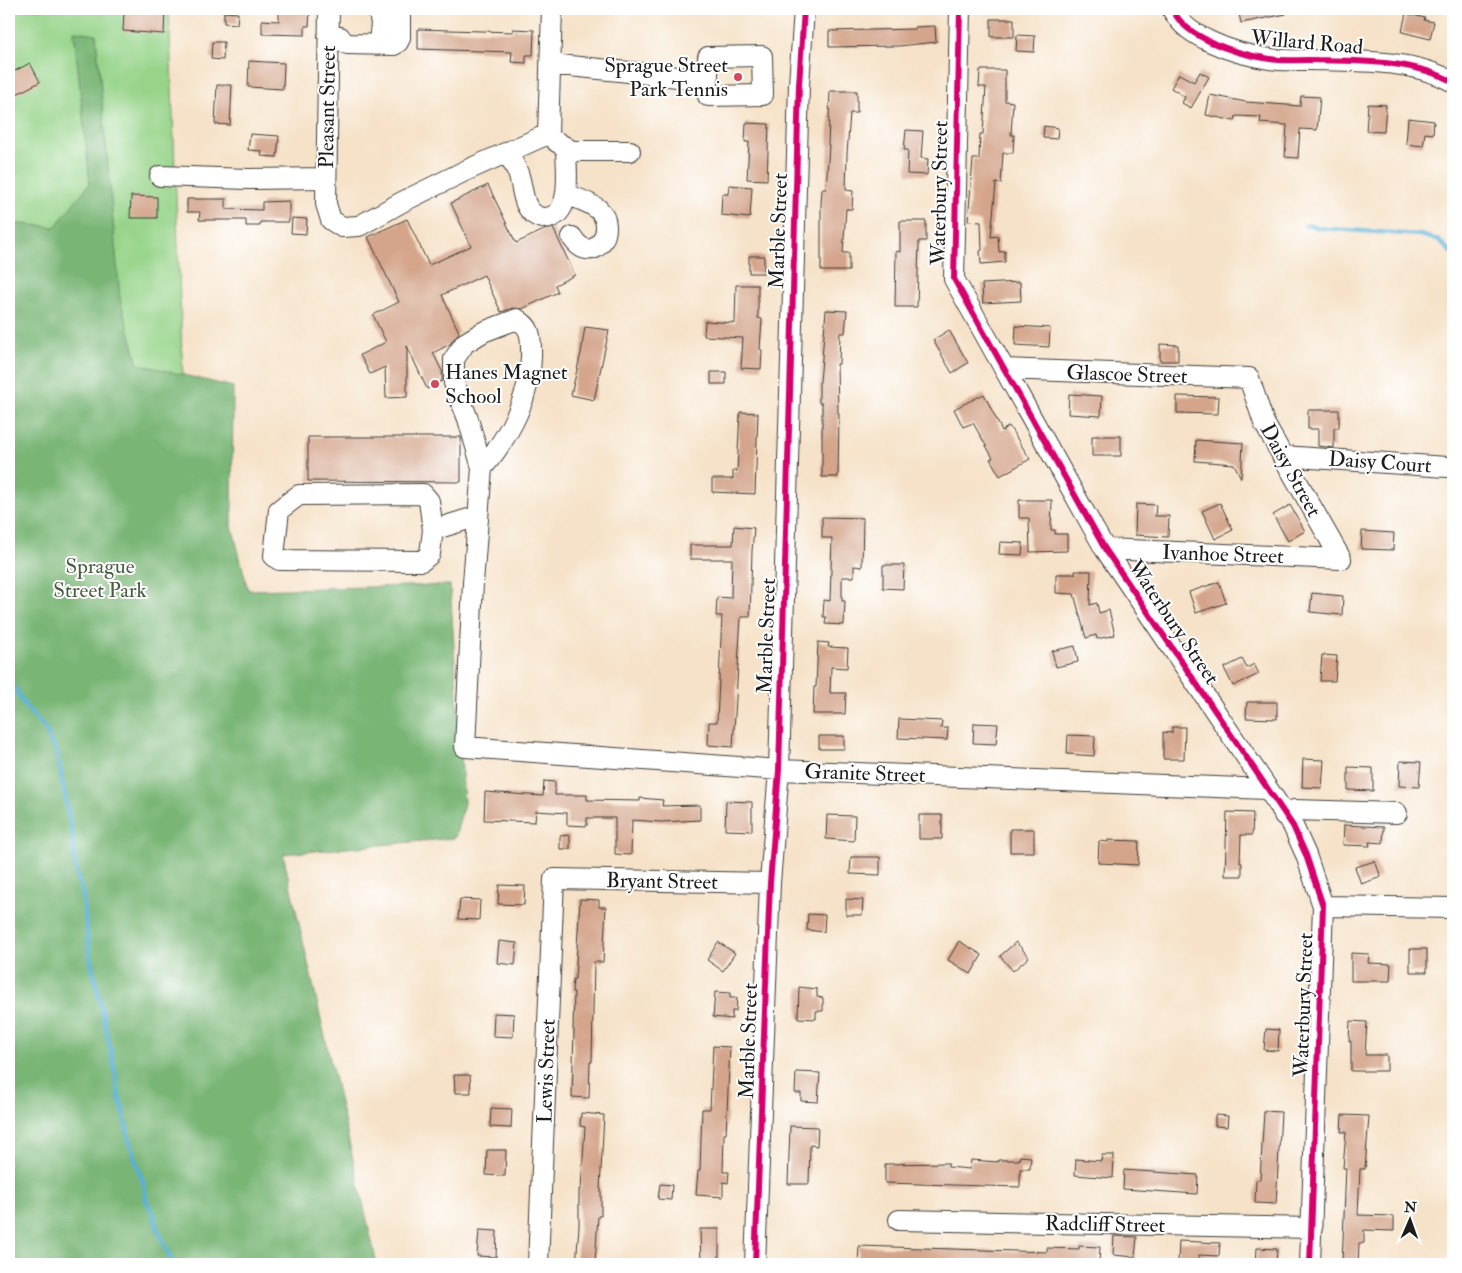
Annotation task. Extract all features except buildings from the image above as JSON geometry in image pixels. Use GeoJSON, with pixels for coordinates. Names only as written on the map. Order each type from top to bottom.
{"type":"FeatureCollection","features":[{"type":"Feature","properties":{"kind":"street","name":"Pleasant Street"},"geometry":{"type":"LineString","coordinates":[[329,9],[326,204],[331,220],[342,227],[359,226],[402,202],[508,152]]}},
{"type":"Feature","properties":{"kind":"street"},"geometry":{"type":"LineString","coordinates":[[378,9],[381,24],[379,44]]}},
{"type":"Feature","properties":{"kind":"street"},"geometry":{"type":"LineString","coordinates":[[328,36],[340,37],[347,44],[394,45],[400,38],[400,9]]}},
{"type":"Feature","properties":{"kind":"street"},"geometry":{"type":"LineString","coordinates":[[548,134],[552,9]]}},
{"type":"Feature","properties":{"kind":"street","name":"Marble Street"},"geometry":{"type":"LineString","coordinates":[[755,1264],[770,882],[779,770],[799,85],[804,9]]}},
{"type":"Feature","properties":{"kind":"street","name":"Waterbury Street"},"geometry":{"type":"LineString","coordinates":[[960,9],[954,279],[1106,549],[1266,789],[1293,826],[1306,855],[1323,906],[1310,1264]]}},
{"type":"Feature","properties":{"kind":"street","name":"Willard Road"},"geometry":{"type":"LineString","coordinates":[[1172,9],[1184,26],[1199,37],[1246,55],[1271,60],[1340,61],[1391,65],[1422,70],[1440,75],[1453,82]]}},
{"type":"Feature","properties":{"kind":"street"},"geometry":{"type":"LineString","coordinates":[[550,64],[708,80]]}},
{"type":"Feature","properties":{"kind":"street"},"geometry":{"type":"LineString","coordinates":[[548,134],[572,151],[630,151]]}},
{"type":"Feature","properties":{"kind":"street"},"geometry":{"type":"LineString","coordinates":[[548,134],[508,152],[518,172],[526,204],[532,213],[538,217],[545,218],[558,214],[563,208],[566,194],[566,148]]}},
{"type":"Feature","properties":{"kind":"street"},"geometry":{"type":"LineString","coordinates":[[160,176],[248,179],[326,178]]}},
{"type":"Feature","properties":{"kind":"street"},"geometry":{"type":"LineString","coordinates":[[566,194],[597,208],[604,216],[606,227],[601,244],[590,250],[576,244],[572,237]]}},
{"type":"Feature","properties":{"kind":"street"},"geometry":{"type":"LineString","coordinates":[[433,530],[478,516],[482,468],[468,419],[454,383],[454,358],[465,343],[483,332],[517,320],[528,329],[531,342],[532,360],[527,386],[516,417],[495,454],[482,468]]}},
{"type":"Feature","properties":{"kind":"street","name":"Glascoe Street"},"geometry":{"type":"LineString","coordinates":[[1004,369],[1249,378]]}},
{"type":"Feature","properties":{"kind":"street","name":"Daisy Street"},"geometry":{"type":"LineString","coordinates":[[1249,378],[1264,424],[1341,559]]}},
{"type":"Feature","properties":{"kind":"street","name":"Daisy Court"},"geometry":{"type":"LineString","coordinates":[[1282,456],[1447,467]]}},
{"type":"Feature","properties":{"kind":"street"},"geometry":{"type":"LineString","coordinates":[[423,494],[429,501],[433,530],[430,554],[422,562],[279,560],[274,556],[278,510],[299,495],[423,494]]}},
{"type":"Feature","properties":{"kind":"street","name":"Granite Street"},"geometry":{"type":"LineString","coordinates":[[478,516],[465,747],[779,770],[1266,789]]}},
{"type":"Feature","properties":{"kind":"street","name":"Ivanhoe Street"},"geometry":{"type":"LineString","coordinates":[[1106,549],[1341,559]]}},
{"type":"Feature","properties":{"kind":"street"},"geometry":{"type":"LineString","coordinates":[[1284,815],[1294,810],[1397,813]]}},
{"type":"Feature","properties":{"kind":"street","name":"Bryant Street"},"geometry":{"type":"LineString","coordinates":[[554,879],[770,882]]}},
{"type":"Feature","properties":{"kind":"street","name":"Lewis Street"},"geometry":{"type":"LineString","coordinates":[[538,1264],[554,879]]}},
{"type":"Feature","properties":{"kind":"street"},"geometry":{"type":"LineString","coordinates":[[1323,906],[1453,908]]}},
{"type":"Feature","properties":{"kind":"street","name":"Radcliff Street"},"geometry":{"type":"LineString","coordinates":[[899,1220],[1312,1228]]}},
{"type":"Feature","properties":{"kind":"green space","name":"Sprague Street Park"},"geometry":{"type":"Polygon","coordinates":[[[9,9],[169,9],[194,673],[9,669],[9,9]]]}},
{"type":"Feature","properties":{"kind":"green space"},"geometry":{"type":"Polygon","coordinates":[[[74,31],[96,34],[120,299],[138,364],[233,387],[232,526],[248,590],[450,585],[464,803],[455,838],[283,854],[377,1264],[9,1264],[9,223],[55,227],[90,183],[74,31]]]}},
{"type":"Feature","properties":{"kind":"waterway"},"geometry":{"type":"LineString","coordinates":[[1305,226],[1420,235],[1438,240],[1453,254]]}},
{"type":"Feature","properties":{"kind":"waterway"},"geometry":{"type":"LineString","coordinates":[[9,679],[26,707],[46,730],[57,754],[73,838],[77,876],[82,891],[90,957],[120,1102],[130,1144],[144,1185],[146,1200],[154,1215],[157,1228],[173,1264]]}},
{"type":"Feature","properties":{"kind":"cycle path"},"geometry":{"type":"LineString","coordinates":[[755,1264],[770,883],[779,770],[799,85],[804,9]]}},
{"type":"Feature","properties":{"kind":"cycle path"},"geometry":{"type":"LineString","coordinates":[[960,9],[954,279],[1105,549],[1293,826],[1306,855],[1323,906],[1310,1264]]}},
{"type":"Feature","properties":{"kind":"cycle path"},"geometry":{"type":"LineString","coordinates":[[1172,9],[1184,25],[1194,33],[1240,53],[1279,60],[1364,61],[1402,65],[1437,74],[1453,82]]}},
{"type":"Feature","properties":{"kind":"place","name":"Sprague Street Park Tennis"},"geometry":{"type":"Point","coordinates":[738,77]}},
{"type":"Feature","properties":{"kind":"place","name":"Hanes Magnet School"},"geometry":{"type":"Point","coordinates":[435,384]}}]}
